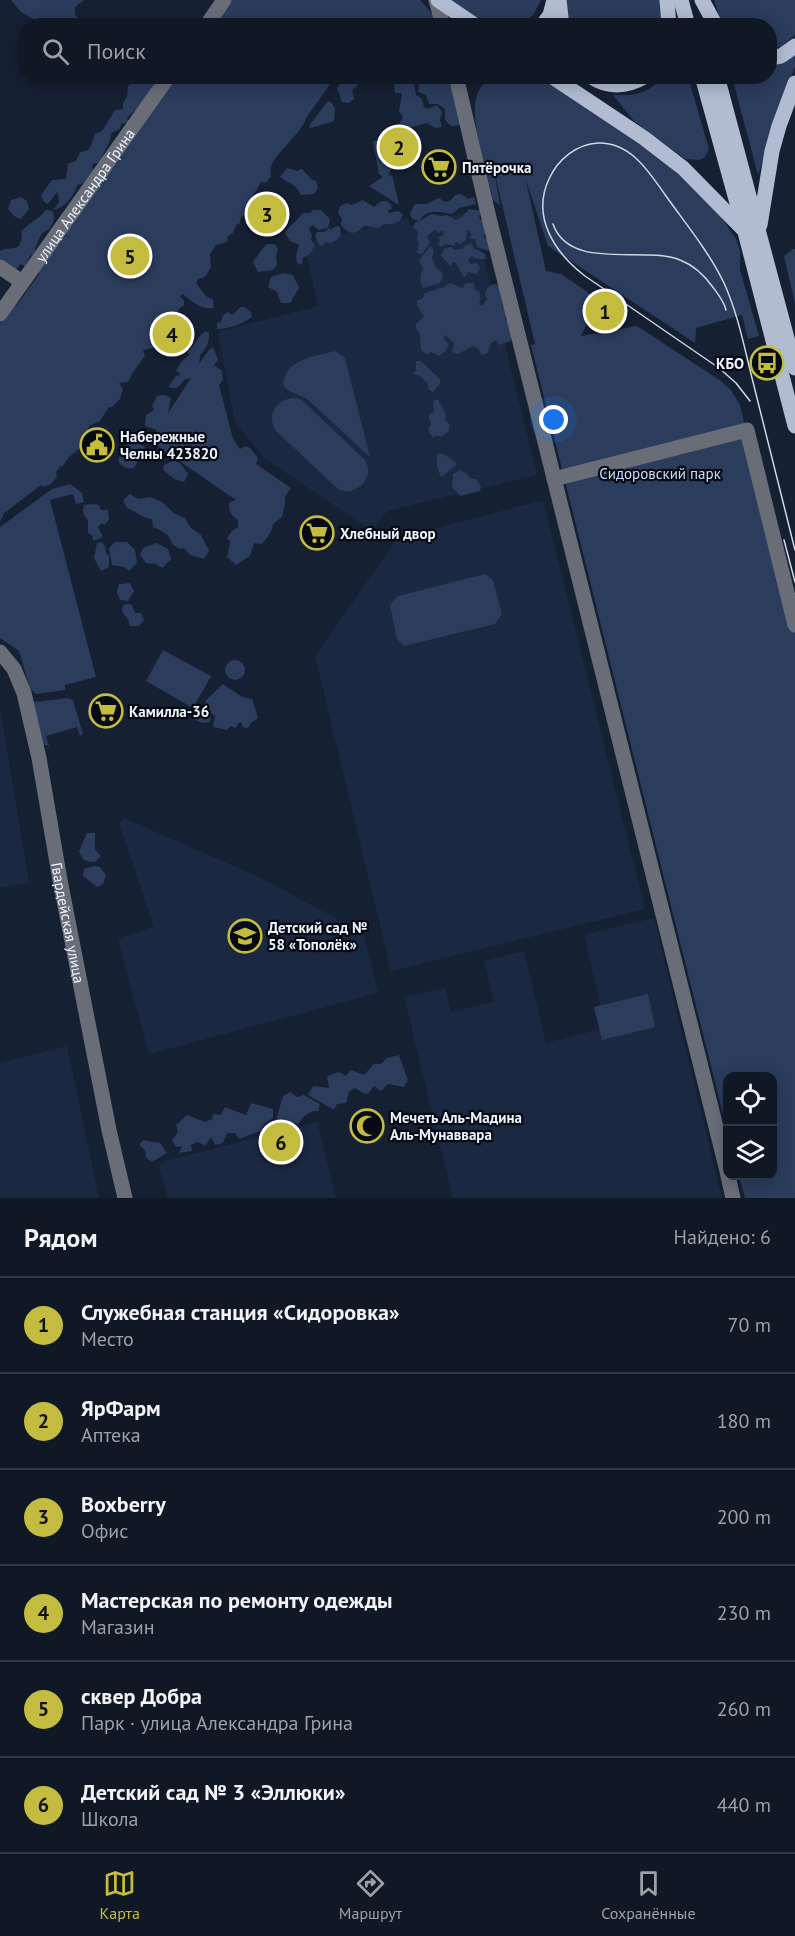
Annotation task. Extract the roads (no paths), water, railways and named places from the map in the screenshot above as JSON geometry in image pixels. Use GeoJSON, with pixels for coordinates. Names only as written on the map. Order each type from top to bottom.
{"type":"FeatureCollection","features":[{"type":"Feature","properties":{"kind":"main road"},"geometry":{"type":"LineString","coordinates":[[437,0],[466,18]]}},
{"type":"Feature","properties":{"kind":"main road"},"geometry":{"type":"LineString","coordinates":[[548,18],[554,0]]}},
{"type":"Feature","properties":{"kind":"main road"},"geometry":{"type":"LineString","coordinates":[[559,0],[561,18]]}},
{"type":"Feature","properties":{"kind":"main road"},"geometry":{"type":"LineString","coordinates":[[667,0],[668,18]]}},
{"type":"Feature","properties":{"kind":"main road"},"geometry":{"type":"LineString","coordinates":[[681,0],[686,18]]}},
{"type":"Feature","properties":{"kind":"main road"},"geometry":{"type":"LineString","coordinates":[[696,0],[701,18]]}},
{"type":"Feature","properties":{"kind":"main road"},"geometry":{"type":"LineString","coordinates":[[702,0],[712,18]]}},
{"type":"Feature","properties":{"kind":"main road"},"geometry":{"type":"LineString","coordinates":[[777,57],[795,46]]}},
{"type":"Feature","properties":{"kind":"main road"},"geometry":{"type":"LineString","coordinates":[[752,231],[779,126],[795,83]]}},
{"type":"Feature","properties":{"kind":"main road"},"geometry":{"type":"LineString","coordinates":[[563,84],[644,138],[683,168],[752,231]]}},
{"type":"Feature","properties":{"kind":"main road"},"geometry":{"type":"LineString","coordinates":[[606,84],[614,86],[632,84]]}},
{"type":"Feature","properties":{"kind":"main road"},"geometry":{"type":"LineString","coordinates":[[705,84],[795,368]]}},
{"type":"Feature","properties":{"kind":"main road"},"geometry":{"type":"LineString","coordinates":[[719,84],[795,426]]}},
{"type":"Feature","properties":{"kind":"street"},"geometry":{"type":"LineString","coordinates":[[212,18],[224,0]]}},
{"type":"Feature","properties":{"kind":"street"},"geometry":{"type":"LineString","coordinates":[[437,0],[441,18]]}},
{"type":"Feature","properties":{"kind":"street","name":"улица Александра Грина"},"geometry":{"type":"LineString","coordinates":[[0,314],[163,84]]}},
{"type":"Feature","properties":{"kind":"street"},"geometry":{"type":"LineString","coordinates":[[458,84],[723,1155]]}},
{"type":"Feature","properties":{"kind":"street"},"geometry":{"type":"LineString","coordinates":[[0,267],[22,282]]}},
{"type":"Feature","properties":{"kind":"street"},"geometry":{"type":"LineString","coordinates":[[554,478],[747,430],[795,625]]}},
{"type":"Feature","properties":{"kind":"street","name":"Гвардейская улица"},"geometry":{"type":"LineString","coordinates":[[0,652],[14,669],[20,681],[39,758],[62,892],[109,1130],[125,1198]]}},
{"type":"Feature","properties":{"kind":"street"},"geometry":{"type":"LineString","coordinates":[[729,1180],[733,1198]]}},
{"type":"Feature","properties":{"kind":"tram line"},"geometry":{"type":"LineString","coordinates":[[750,401],[736,383],[719,368],[585,276],[564,256],[549,233],[543,207],[544,193],[549,179],[569,154],[583,146],[598,143],[620,147],[630,153],[653,177],[697,238],[718,272],[729,295],[740,330],[795,550]]}},
{"type":"Feature","properties":{"kind":"tram line"},"geometry":{"type":"LineString","coordinates":[[553,224],[562,239],[575,248],[591,253],[665,256],[685,262],[709,282],[726,310]]}},
{"type":"Feature","properties":{"kind":"tram line"},"geometry":{"type":"LineString","coordinates":[[784,540],[795,582]]}},
{"type":"Feature","properties":{"kind":"place","name":"ЯрФарм"},"geometry":{"type":"Point","coordinates":[399,147]}},
{"type":"Feature","properties":{"kind":"place","name":"Пятёрочка"},"geometry":{"type":"Point","coordinates":[439,167]}},
{"type":"Feature","properties":{"kind":"place","name":"Boxberry"},"geometry":{"type":"Point","coordinates":[267,214]}},
{"type":"Feature","properties":{"kind":"place","name":"сквер Добра"},"geometry":{"type":"Point","coordinates":[130,256]}},
{"type":"Feature","properties":{"kind":"place","name":"Служебная станция «Сидоровка»"},"geometry":{"type":"Point","coordinates":[605,311]}},
{"type":"Feature","properties":{"kind":"place","name":"Мастерская по ремонту одежды"},"geometry":{"type":"Point","coordinates":[172,334]}},
{"type":"Feature","properties":{"kind":"place","name":"КБО"},"geometry":{"type":"Point","coordinates":[767,363]}},
{"type":"Feature","properties":{"kind":"place","name":"Набережные Челны 423820"},"geometry":{"type":"Point","coordinates":[97,445]}},
{"type":"Feature","properties":{"kind":"place","name":"Хлебный двор"},"geometry":{"type":"Point","coordinates":[317,533]}},
{"type":"Feature","properties":{"kind":"place","name":"Камилла-36"},"geometry":{"type":"Point","coordinates":[106,711]}},
{"type":"Feature","properties":{"kind":"place","name":"Детский сад № 58 «Тополёк»"},"geometry":{"type":"Point","coordinates":[245,936]}},
{"type":"Feature","properties":{"kind":"place","name":"Мечеть Аль-Мадина Аль-Мунаввара"},"geometry":{"type":"Point","coordinates":[367,1126]}},
{"type":"Feature","properties":{"kind":"place","name":"Детский сад № 3 «Эллюки»"},"geometry":{"type":"Point","coordinates":[281,1142]}},
{"type":"Feature","properties":{"kind":"park label","name":"Сидоровский парк"},"geometry":{"type":"Point","coordinates":[660,473]}}]}
